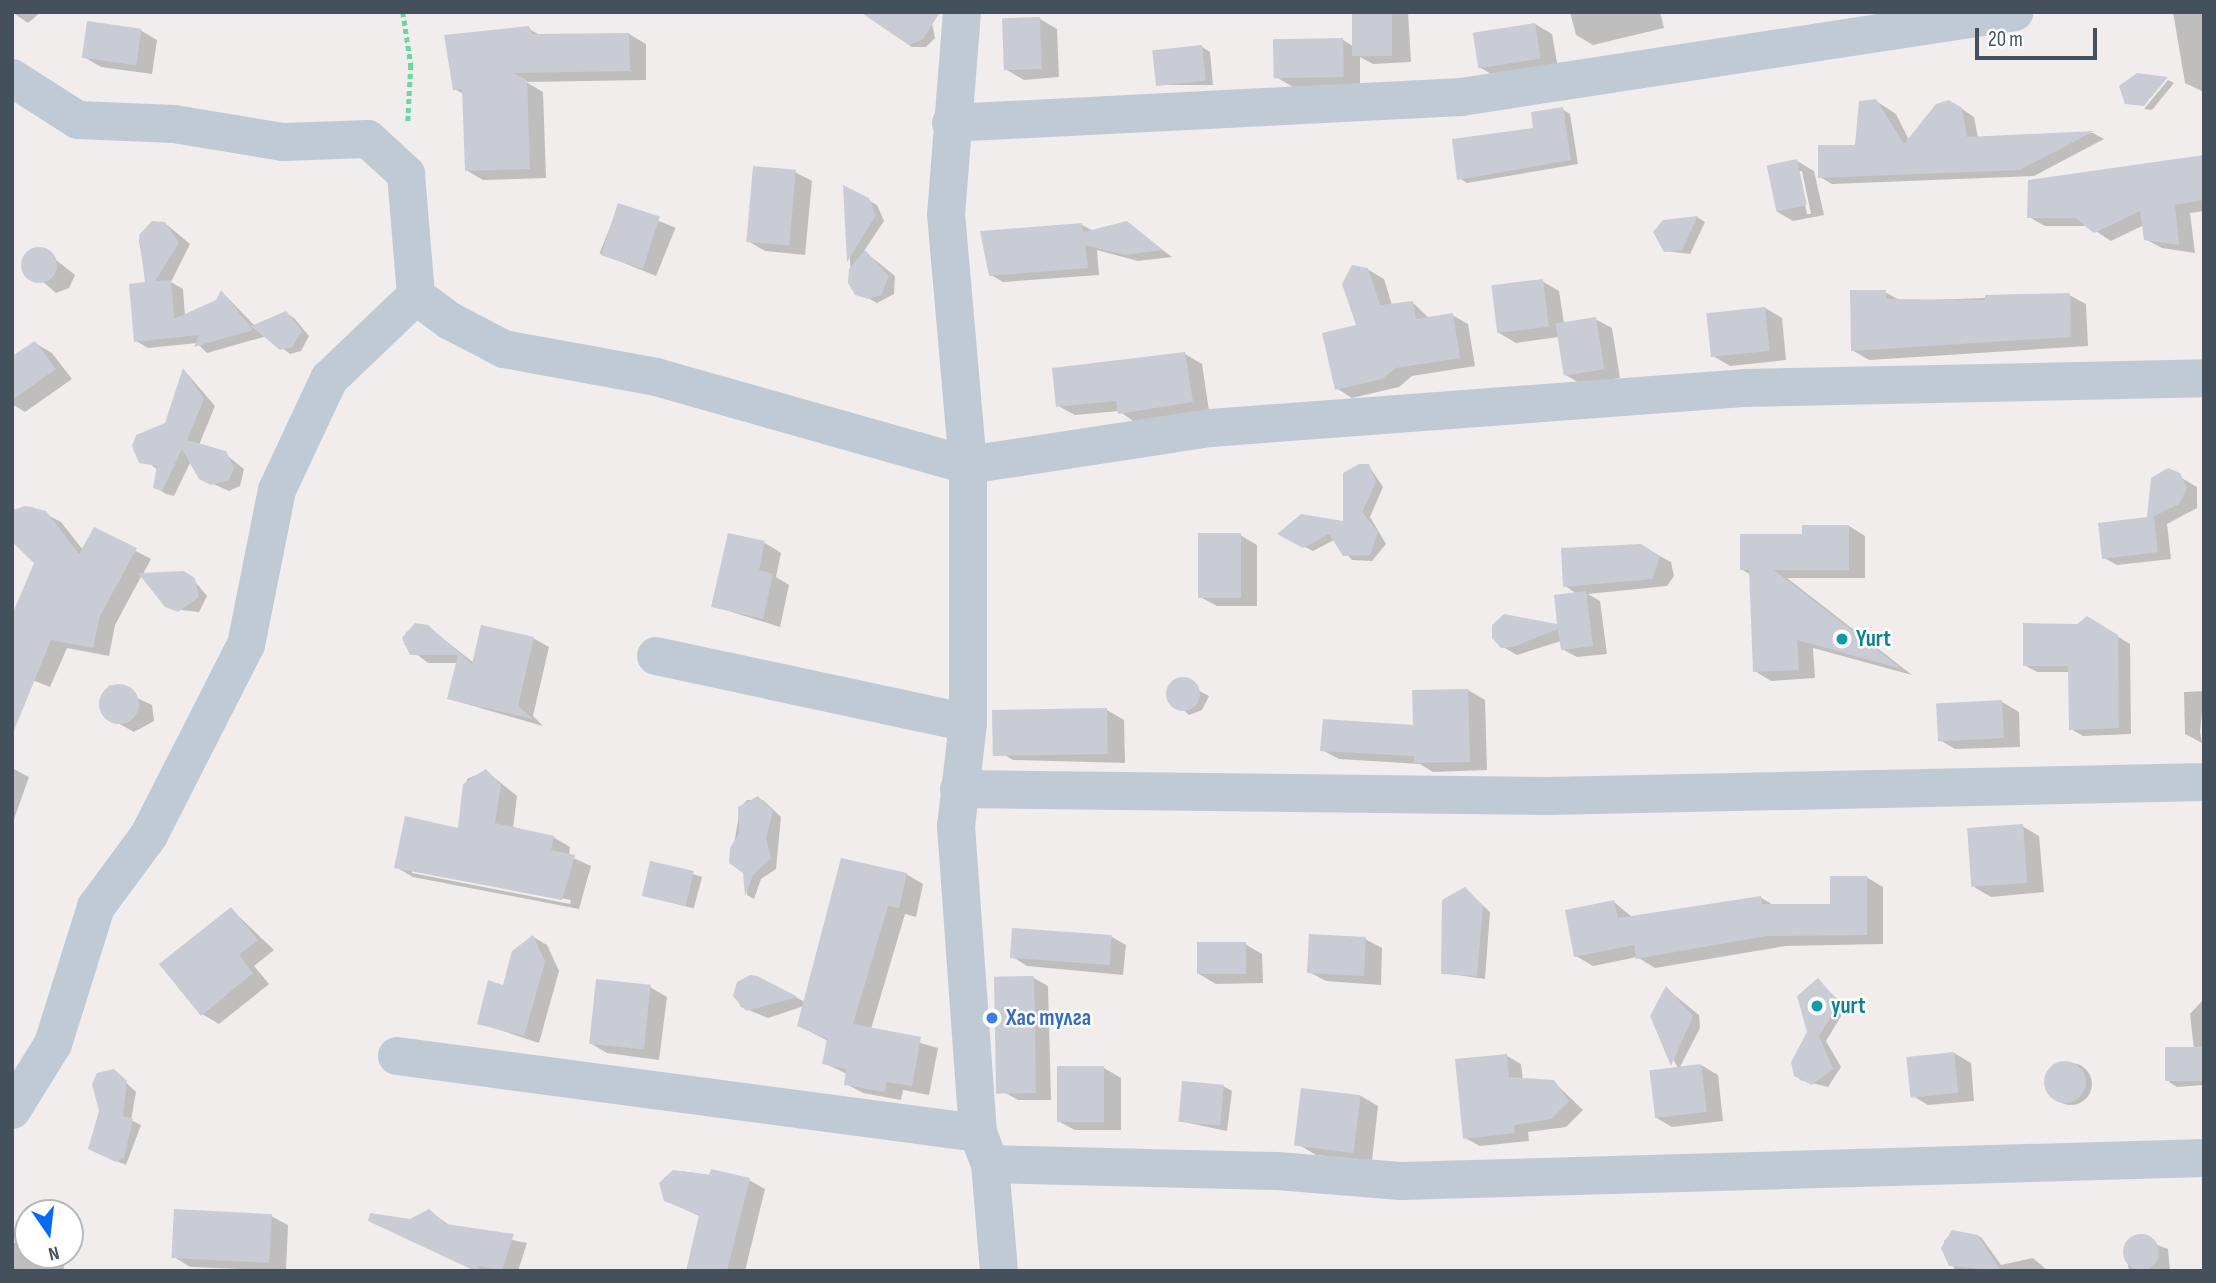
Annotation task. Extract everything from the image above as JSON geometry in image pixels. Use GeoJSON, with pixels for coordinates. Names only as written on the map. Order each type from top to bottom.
{"type":"FeatureCollection","features":[{"type":"Feature","properties":{"kind":"street"},"geometry":{"type":"LineString","coordinates":[[962,12],[951,123],[946,214],[968,465],[968,723],[956,825],[984,1148],[999,1271]]}},
{"type":"Feature","properties":{"kind":"street"},"geometry":{"type":"LineString","coordinates":[[951,123],[1461,97],[2015,12]]}},
{"type":"Feature","properties":{"kind":"street"},"geometry":{"type":"LineString","coordinates":[[12,78],[78,120],[174,124],[283,142],[368,139],[406,173],[416,296]]}},
{"type":"Feature","properties":{"kind":"street"},"geometry":{"type":"LineString","coordinates":[[416,296],[504,349],[656,377],[968,465],[1210,428],[1744,388],[2204,378]]}},
{"type":"Feature","properties":{"kind":"street"},"geometry":{"type":"LineString","coordinates":[[12,1110],[53,1044],[96,906],[149,835],[246,645],[277,490],[330,379],[416,296]]}},
{"type":"Feature","properties":{"kind":"street"},"geometry":{"type":"LineString","coordinates":[[656,656],[968,723]]}},
{"type":"Feature","properties":{"kind":"street"},"geometry":{"type":"LineString","coordinates":[[959,789],[1549,796],[2204,782]]}},
{"type":"Feature","properties":{"kind":"street"},"geometry":{"type":"LineString","coordinates":[[397,1056],[984,1148],[1401,1181],[2204,1158]]}},
{"type":"Feature","properties":{"kind":"path"},"geometry":{"type":"LineString","coordinates":[[403,12],[411,65],[406,173]]}},
{"type":"Feature","properties":{"kind":"building"},"geometry":{"type":"Polygon","coordinates":[[[860,12],[940,12],[923,39],[909,45],[860,12]]]}},
{"type":"Feature","properties":{"kind":"building"},"geometry":{"type":"Polygon","coordinates":[[[1352,12],[1392,12],[1392,56],[1352,56],[1352,12]]]}},
{"type":"Feature","properties":{"kind":"building"},"geometry":{"type":"Polygon","coordinates":[[[1040,17],[1042,69],[1004,70],[1002,18],[1040,17]]]}},
{"type":"Feature","properties":{"kind":"building"},"geometry":{"type":"Polygon","coordinates":[[[87,21],[141,29],[136,65],[82,58],[87,21]]]}},
{"type":"Feature","properties":{"kind":"building"},"geometry":{"type":"Polygon","coordinates":[[[1535,23],[1541,59],[1478,68],[1473,33],[1535,23]]]}},
{"type":"Feature","properties":{"kind":"building"},"geometry":{"type":"Polygon","coordinates":[[[529,26],[533,34],[629,33],[630,71],[513,73],[527,80],[530,169],[465,171],[462,89],[453,90],[444,35],[529,26]]]}},
{"type":"Feature","properties":{"kind":"building"},"geometry":{"type":"Polygon","coordinates":[[[1343,38],[1344,77],[1274,78],[1273,39],[1343,38]]]}},
{"type":"Feature","properties":{"kind":"building"},"geometry":{"type":"Polygon","coordinates":[[[1202,45],[1206,81],[1156,86],[1152,50],[1202,45]]]}},
{"type":"Feature","properties":{"kind":"building"},"geometry":{"type":"Polygon","coordinates":[[[2137,73],[2168,77],[2144,106],[2125,104],[2119,86],[2137,73]]]}},
{"type":"Feature","properties":{"kind":"building"},"geometry":{"type":"Polygon","coordinates":[[[1876,99],[1904,144],[1936,104],[1949,100],[1962,108],[1967,137],[2094,131],[2020,170],[1818,178],[1818,145],[1855,145],[1859,101],[1876,99]]]}},
{"type":"Feature","properties":{"kind":"building"},"geometry":{"type":"Polygon","coordinates":[[[1563,107],[1571,160],[1457,180],[1452,139],[1533,128],[1531,112],[1563,107]]]}},
{"type":"Feature","properties":{"kind":"building"},"geometry":{"type":"Polygon","coordinates":[[[2204,155],[2204,200],[2175,205],[2179,245],[2144,240],[2140,211],[2094,233],[2075,218],[2027,218],[2028,180],[2204,155]]]}},
{"type":"Feature","properties":{"kind":"building"},"geometry":{"type":"Polygon","coordinates":[[[1797,159],[1807,205],[1776,211],[1767,165],[1797,159]]]}},
{"type":"Feature","properties":{"kind":"building"},"geometry":{"type":"Polygon","coordinates":[[[753,166],[796,170],[789,245],[746,242],[753,166]]]}},
{"type":"Feature","properties":{"kind":"building"},"geometry":{"type":"Polygon","coordinates":[[[843,185],[869,198],[876,215],[847,262],[843,185]]]}},
{"type":"Feature","properties":{"kind":"building"},"geometry":{"type":"Polygon","coordinates":[[[618,203],[660,217],[643,269],[601,255],[618,203]]]}},
{"type":"Feature","properties":{"kind":"building"},"geometry":{"type":"Polygon","coordinates":[[[1698,216],[1682,250],[1664,252],[1653,232],[1663,220],[1698,216]]]}},
{"type":"Feature","properties":{"kind":"building"},"geometry":{"type":"Polygon","coordinates":[[[152,221],[165,222],[179,243],[155,281],[171,280],[174,319],[216,300],[221,290],[253,330],[194,347],[199,335],[134,342],[129,284],[145,282],[139,235],[152,221]]]}},
{"type":"Feature","properties":{"kind":"building"},"geometry":{"type":"Polygon","coordinates":[[[1127,221],[1163,250],[1125,255],[1085,245],[1088,268],[989,276],[980,231],[1082,223],[1083,232],[1127,221]]]}},
{"type":"Feature","properties":{"kind":"building"},"geometry":{"type":"Polygon","coordinates":[[[39,247],[52,252],[57,265],[52,278],[39,283],[26,278],[21,265],[26,252],[39,247]]]}},
{"type":"Feature","properties":{"kind":"building"},"geometry":{"type":"Polygon","coordinates":[[[865,250],[889,276],[881,295],[868,299],[855,295],[848,283],[849,269],[865,250]]]}},
{"type":"Feature","properties":{"kind":"building"},"geometry":{"type":"Polygon","coordinates":[[[1352,265],[1368,268],[1380,305],[1413,301],[1416,319],[1453,313],[1460,358],[1396,368],[1382,379],[1335,390],[1322,333],[1356,325],[1342,284],[1352,265]]]}},
{"type":"Feature","properties":{"kind":"building"},"geometry":{"type":"Polygon","coordinates":[[[1543,279],[1549,327],[1497,333],[1491,285],[1543,279]]]}},
{"type":"Feature","properties":{"kind":"building"},"geometry":{"type":"Polygon","coordinates":[[[1850,290],[1886,290],[1886,299],[1985,300],[1985,295],[2070,293],[2071,337],[1851,351],[1850,290]]]}},
{"type":"Feature","properties":{"kind":"building"},"geometry":{"type":"Polygon","coordinates":[[[1765,307],[1770,351],[1711,357],[1706,313],[1765,307]]]}},
{"type":"Feature","properties":{"kind":"building"},"geometry":{"type":"Polygon","coordinates":[[[286,311],[302,331],[292,347],[280,350],[251,326],[286,311]]]}},
{"type":"Feature","properties":{"kind":"building"},"geometry":{"type":"Polygon","coordinates":[[[1596,317],[1604,369],[1564,376],[1556,323],[1596,317]]]}},
{"type":"Feature","properties":{"kind":"building"},"geometry":{"type":"Polygon","coordinates":[[[35,341],[56,369],[12,400],[12,356],[35,341]]]}},
{"type":"Feature","properties":{"kind":"building"},"geometry":{"type":"Polygon","coordinates":[[[1185,352],[1193,402],[1118,414],[1116,401],[1056,407],[1052,368],[1185,352]]]}},
{"type":"Feature","properties":{"kind":"building"},"geometry":{"type":"Polygon","coordinates":[[[183,368],[204,399],[187,440],[226,451],[234,468],[229,480],[211,485],[199,479],[182,449],[162,491],[153,488],[157,466],[139,463],[132,446],[136,435],[165,423],[183,368]]]}},
{"type":"Feature","properties":{"kind":"building"},"geometry":{"type":"Polygon","coordinates":[[[1359,464],[1369,464],[1376,482],[1362,512],[1378,532],[1370,555],[1343,556],[1329,534],[1303,548],[1277,534],[1301,514],[1343,521],[1343,473],[1359,464]]]}},
{"type":"Feature","properties":{"kind":"building"},"geometry":{"type":"Polygon","coordinates":[[[2168,468],[2180,473],[2187,488],[2179,504],[2154,516],[2158,552],[2102,559],[2098,523],[2147,517],[2151,478],[2168,468]]]}},
{"type":"Feature","properties":{"kind":"building"},"geometry":{"type":"Polygon","coordinates":[[[26,506],[46,511],[79,554],[94,527],[137,548],[100,616],[93,648],[51,640],[13,733],[12,615],[34,563],[12,542],[12,510],[26,506]]]}},
{"type":"Feature","properties":{"kind":"building"},"geometry":{"type":"Polygon","coordinates":[[[1802,525],[1849,525],[1849,570],[1774,570],[1902,669],[1797,640],[1799,670],[1753,672],[1749,570],[1740,570],[1740,534],[1802,534],[1802,525]]]}},
{"type":"Feature","properties":{"kind":"building"},"geometry":{"type":"Polygon","coordinates":[[[728,533],[765,541],[759,570],[773,574],[763,619],[711,607],[728,533]]]}},
{"type":"Feature","properties":{"kind":"building"},"geometry":{"type":"Polygon","coordinates":[[[1198,533],[1241,533],[1241,598],[1198,598],[1198,533]]]}},
{"type":"Feature","properties":{"kind":"building"},"geometry":{"type":"Polygon","coordinates":[[[1641,544],[1660,556],[1652,579],[1563,587],[1561,548],[1641,544]]]}},
{"type":"Feature","properties":{"kind":"building"},"geometry":{"type":"Polygon","coordinates":[[[184,571],[195,578],[199,597],[178,612],[165,607],[138,573],[184,571]]]}},
{"type":"Feature","properties":{"kind":"building"},"geometry":{"type":"Polygon","coordinates":[[[1586,591],[1593,646],[1561,650],[1558,629],[1513,647],[1501,648],[1492,638],[1492,625],[1504,614],[1557,624],[1554,595],[1586,591]]]}},
{"type":"Feature","properties":{"kind":"building"},"geometry":{"type":"Polygon","coordinates":[[[2087,616],[2118,635],[2119,728],[2069,730],[2068,666],[2023,666],[2023,623],[2077,624],[2087,616]]]}},
{"type":"Feature","properties":{"kind":"building"},"geometry":{"type":"Polygon","coordinates":[[[415,623],[428,625],[472,664],[481,625],[534,637],[518,706],[533,719],[447,699],[458,655],[410,655],[402,638],[415,623]]]}},
{"type":"Feature","properties":{"kind":"building"},"geometry":{"type":"Polygon","coordinates":[[[1183,677],[1195,682],[1200,694],[1195,706],[1183,711],[1171,706],[1166,694],[1171,682],[1183,677]]]}},
{"type":"Feature","properties":{"kind":"building"},"geometry":{"type":"Polygon","coordinates":[[[119,684],[133,690],[139,704],[133,718],[119,724],[105,718],[99,704],[105,690],[119,684]]]}},
{"type":"Feature","properties":{"kind":"building"},"geometry":{"type":"Polygon","coordinates":[[[1468,689],[1470,762],[1414,763],[1414,756],[1320,751],[1323,719],[1413,725],[1412,690],[1468,689]]]}},
{"type":"Feature","properties":{"kind":"building"},"geometry":{"type":"Polygon","coordinates":[[[2002,700],[2004,738],[1938,741],[1936,703],[2002,700]]]}},
{"type":"Feature","properties":{"kind":"building"},"geometry":{"type":"Polygon","coordinates":[[[1107,708],[1108,754],[993,756],[992,710],[1107,708]]]}},
{"type":"Feature","properties":{"kind":"building"},"geometry":{"type":"Polygon","coordinates":[[[486,769],[501,785],[495,823],[554,836],[551,850],[575,855],[562,900],[394,868],[405,816],[458,828],[463,784],[486,769]]]}},
{"type":"Feature","properties":{"kind":"building"},"geometry":{"type":"Polygon","coordinates":[[[758,796],[773,811],[766,839],[771,858],[753,875],[745,896],[743,873],[729,863],[730,848],[739,833],[738,807],[758,796]]]}},
{"type":"Feature","properties":{"kind":"building"},"geometry":{"type":"Polygon","coordinates":[[[2023,824],[2027,883],[1971,887],[1967,828],[2023,824]]]}},
{"type":"Feature","properties":{"kind":"building"},"geometry":{"type":"Polygon","coordinates":[[[841,858],[907,873],[899,908],[888,906],[853,1024],[921,1037],[912,1086],[886,1082],[885,1092],[844,1085],[846,1069],[822,1064],[827,1039],[797,1026],[841,858]]]}},
{"type":"Feature","properties":{"kind":"building"},"geometry":{"type":"Polygon","coordinates":[[[650,861],[694,871],[686,906],[642,896],[650,861]]]}},
{"type":"Feature","properties":{"kind":"building"},"geometry":{"type":"Polygon","coordinates":[[[1830,876],[1867,876],[1867,935],[1766,936],[1636,959],[1634,945],[1574,957],[1565,910],[1614,900],[1618,918],[1761,896],[1762,904],[1830,904],[1830,876]]]}},
{"type":"Feature","properties":{"kind":"building"},"geometry":{"type":"Polygon","coordinates":[[[1465,887],[1483,906],[1477,976],[1441,974],[1442,900],[1465,887]]]}},
{"type":"Feature","properties":{"kind":"building"},"geometry":{"type":"Polygon","coordinates":[[[231,907],[258,940],[239,955],[253,973],[201,1016],[159,964],[231,907]]]}},
{"type":"Feature","properties":{"kind":"building"},"geometry":{"type":"Polygon","coordinates":[[[1012,928],[1112,935],[1110,965],[1010,958],[1012,928]]]}},
{"type":"Feature","properties":{"kind":"building"},"geometry":{"type":"Polygon","coordinates":[[[1309,934],[1366,937],[1364,976],[1307,973],[1309,934]]]}},
{"type":"Feature","properties":{"kind":"building"},"geometry":{"type":"Polygon","coordinates":[[[533,935],[545,962],[524,1036],[477,1024],[488,980],[503,985],[512,951],[533,935]]]}},
{"type":"Feature","properties":{"kind":"building"},"geometry":{"type":"Polygon","coordinates":[[[1197,942],[1246,942],[1246,974],[1197,974],[1197,942]]]}},
{"type":"Feature","properties":{"kind":"building"},"geometry":{"type":"Polygon","coordinates":[[[750,975],[798,997],[746,1011],[733,996],[737,982],[750,975]]]}},
{"type":"Feature","properties":{"kind":"building"},"geometry":{"type":"Polygon","coordinates":[[[1034,976],[1036,1093],[996,1094],[994,977],[1034,976]]]}},
{"type":"Feature","properties":{"kind":"building"},"geometry":{"type":"Polygon","coordinates":[[[1818,978],[1839,1003],[1819,1036],[1833,1069],[1812,1085],[1794,1076],[1791,1062],[1807,1032],[1797,996],[1818,978]]]}},
{"type":"Feature","properties":{"kind":"building"},"geometry":{"type":"Polygon","coordinates":[[[596,979],[651,985],[644,1049],[589,1044],[596,979]]]}},
{"type":"Feature","properties":{"kind":"building"},"geometry":{"type":"Polygon","coordinates":[[[1666,986],[1693,1016],[1671,1066],[1650,1016],[1666,986]]]}},
{"type":"Feature","properties":{"kind":"building"},"geometry":{"type":"Polygon","coordinates":[[[2165,1047],[2204,1047],[2204,1081],[2165,1081],[2165,1047]]]}},
{"type":"Feature","properties":{"kind":"building"},"geometry":{"type":"Polygon","coordinates":[[[1954,1052],[1958,1093],[1911,1098],[1906,1057],[1954,1052]]]}},
{"type":"Feature","properties":{"kind":"building"},"geometry":{"type":"Polygon","coordinates":[[[1507,1054],[1509,1077],[1554,1080],[1569,1101],[1551,1119],[1514,1125],[1515,1133],[1463,1139],[1455,1059],[1507,1054]]]}},
{"type":"Feature","properties":{"kind":"building"},"geometry":{"type":"Polygon","coordinates":[[[2065,1061],[2080,1067],[2086,1082],[2080,1097],[2065,1103],[2050,1097],[2044,1082],[2050,1067],[2065,1061]]]}},
{"type":"Feature","properties":{"kind":"building"},"geometry":{"type":"Polygon","coordinates":[[[1701,1064],[1707,1112],[1655,1118],[1649,1070],[1701,1064]]]}},
{"type":"Feature","properties":{"kind":"building"},"geometry":{"type":"Polygon","coordinates":[[[1057,1066],[1104,1066],[1104,1122],[1057,1122],[1057,1066]]]}},
{"type":"Feature","properties":{"kind":"building"},"geometry":{"type":"Polygon","coordinates":[[[114,1069],[127,1081],[123,1116],[133,1119],[124,1158],[116,1162],[88,1149],[99,1111],[92,1084],[97,1073],[114,1069]]]}},
{"type":"Feature","properties":{"kind":"building"},"geometry":{"type":"Polygon","coordinates":[[[1182,1081],[1224,1085],[1220,1126],[1178,1122],[1182,1081]]]}},
{"type":"Feature","properties":{"kind":"building"},"geometry":{"type":"Polygon","coordinates":[[[1301,1088],[1361,1095],[1353,1153],[1294,1146],[1301,1088]]]}},
{"type":"Feature","properties":{"kind":"building"},"geometry":{"type":"Polygon","coordinates":[[[711,1169],[750,1178],[727,1271],[686,1271],[699,1215],[664,1201],[659,1183],[673,1170],[709,1175],[711,1169]]]}},
{"type":"Feature","properties":{"kind":"building"},"geometry":{"type":"Polygon","coordinates":[[[174,1209],[272,1214],[269,1263],[171,1258],[174,1209]]]}},
{"type":"Feature","properties":{"kind":"building"},"geometry":{"type":"Polygon","coordinates":[[[429,1209],[446,1224],[514,1234],[502,1270],[477,1266],[481,1271],[475,1271],[368,1221],[370,1213],[410,1219],[429,1209]]]}},
{"type":"Feature","properties":{"kind":"building"},"geometry":{"type":"Polygon","coordinates":[[[1952,1230],[1978,1235],[2001,1271],[1949,1266],[1941,1248],[1952,1230]]]}},
{"type":"Feature","properties":{"kind":"building"},"geometry":{"type":"Polygon","coordinates":[[[2141,1234],[2154,1239],[2159,1252],[2154,1265],[2141,1270],[2128,1265],[2123,1252],[2128,1239],[2141,1234]]]}},
{"type":"Feature","properties":{"kind":"place","name":"Yurt"},"geometry":{"type":"Point","coordinates":[1842,639]}},
{"type":"Feature","properties":{"kind":"place","name":"yurt"},"geometry":{"type":"Point","coordinates":[1817,1006]}},
{"type":"Feature","properties":{"kind":"place","name":"Хас тулга"},"geometry":{"type":"Point","coordinates":[992,1018]}}]}
